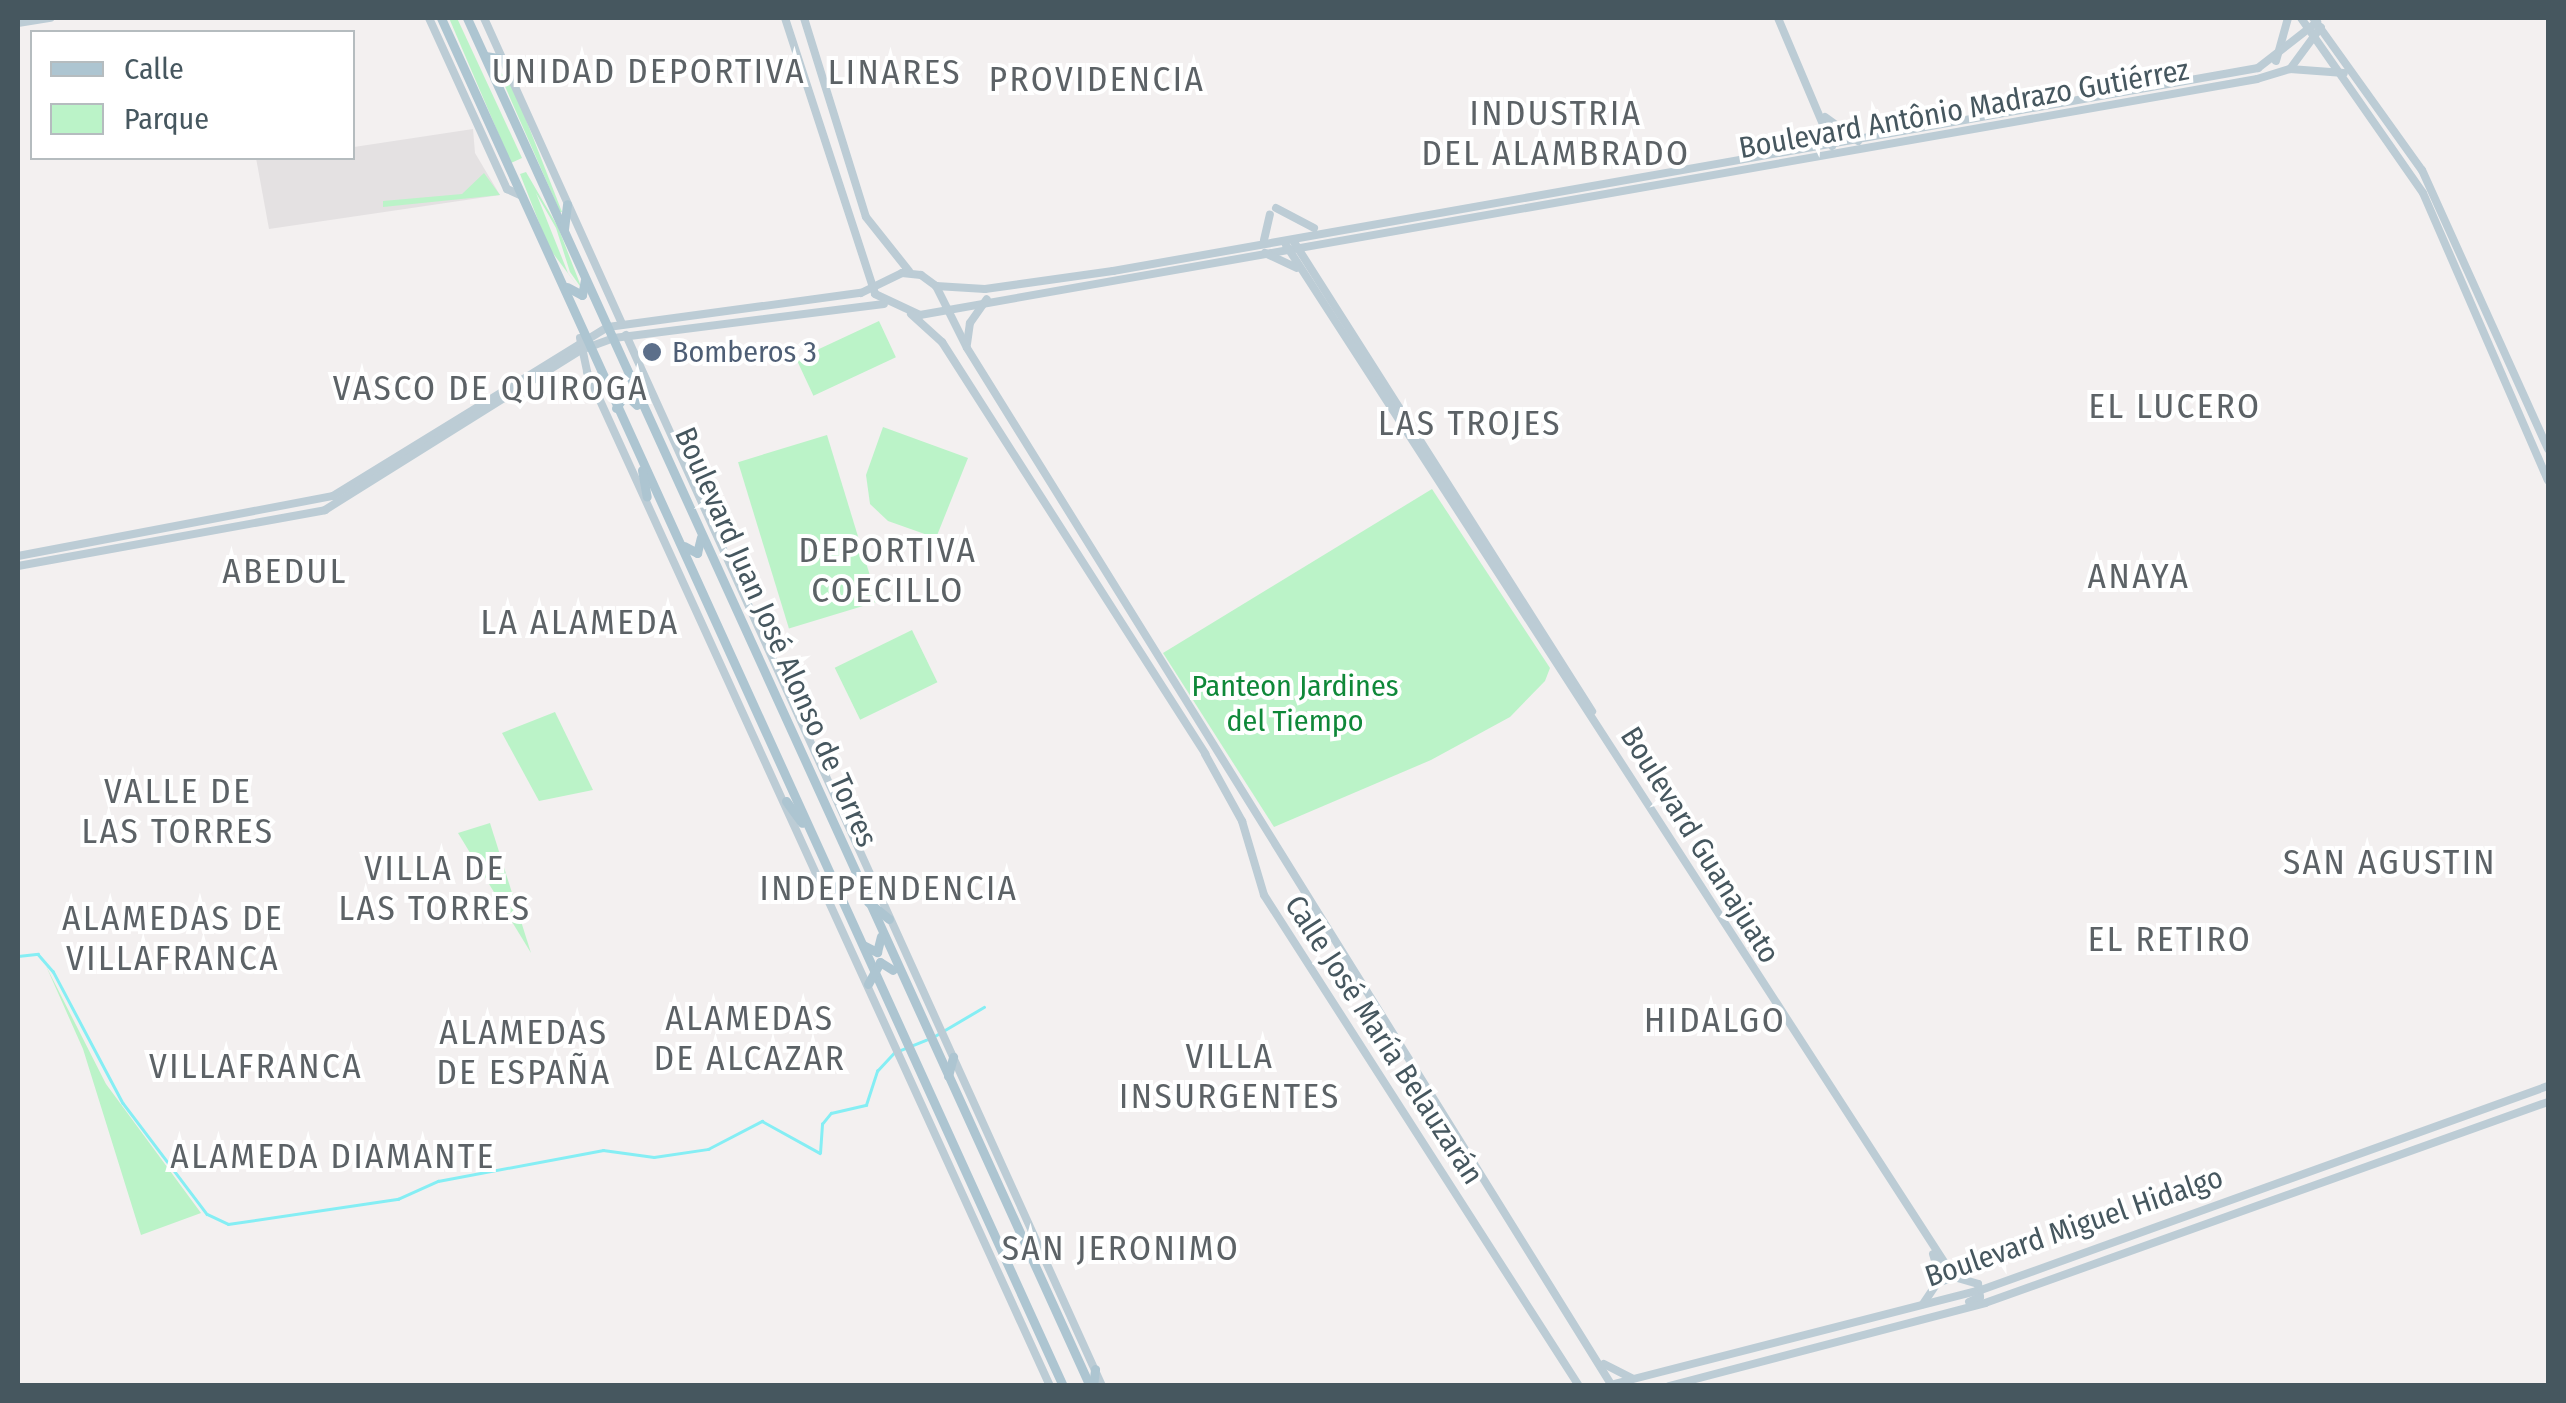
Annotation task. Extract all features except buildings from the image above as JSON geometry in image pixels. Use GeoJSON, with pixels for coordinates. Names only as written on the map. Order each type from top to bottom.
{"type":"FeatureCollection","features":[{"type":"Feature","properties":{"kind":"main road","name":"Boulevard Juan José Alonso de Torres"},"geometry":{"type":"LineString","coordinates":[[444,18],[586,348],[671,522],[894,1018],[904,1050],[1062,1385]]}},
{"type":"Feature","properties":{"kind":"main road","name":"Boulevard Juan José Alonso de Torres"},"geometry":{"type":"LineString","coordinates":[[465,18],[585,280],[671,452],[700,534],[781,708],[806,748],[881,934],[1091,1386]]}},
{"type":"Feature","properties":{"kind":"main road"},"geometry":{"type":"LineString","coordinates":[[484,54],[503,59]]}},
{"type":"Feature","properties":{"kind":"main road"},"geometry":{"type":"LineString","coordinates":[[463,67],[462,86],[481,106]]}},
{"type":"Feature","properties":{"kind":"main road"},"geometry":{"type":"LineString","coordinates":[[515,180],[528,167],[558,220]]}},
{"type":"Feature","properties":{"kind":"main road"},"geometry":{"type":"LineString","coordinates":[[563,232],[567,204]]}},
{"type":"Feature","properties":{"kind":"main road"},"geometry":{"type":"LineString","coordinates":[[546,250],[572,294],[582,295],[585,280]]}},
{"type":"Feature","properties":{"kind":"main road"},"geometry":{"type":"LineString","coordinates":[[616,408],[622,395],[632,397],[671,452]]}},
{"type":"Feature","properties":{"kind":"main road"},"geometry":{"type":"LineString","coordinates":[[638,452],[647,498]]}},
{"type":"Feature","properties":{"kind":"main road"},"geometry":{"type":"LineString","coordinates":[[671,522],[691,554],[700,551],[700,534]]}},
{"type":"Feature","properties":{"kind":"main road"},"geometry":{"type":"LineString","coordinates":[[786,801],[822,856]]}},
{"type":"Feature","properties":{"kind":"main road"},"geometry":{"type":"LineString","coordinates":[[867,901],[889,919]]}},
{"type":"Feature","properties":{"kind":"main road"},"geometry":{"type":"LineString","coordinates":[[842,930],[848,918]]}},
{"type":"Feature","properties":{"kind":"main road"},"geometry":{"type":"LineString","coordinates":[[856,934],[873,953],[881,934]]}},
{"type":"Feature","properties":{"kind":"main road"},"geometry":{"type":"LineString","coordinates":[[868,984],[873,973],[887,961],[908,992]]}},
{"type":"Feature","properties":{"kind":"main road"},"geometry":{"type":"LineString","coordinates":[[876,1001],[894,1018]]}},
{"type":"Feature","properties":{"kind":"main road"},"geometry":{"type":"LineString","coordinates":[[948,1076],[953,1057]]}},
{"type":"Feature","properties":{"kind":"main road"},"geometry":{"type":"LineString","coordinates":[[1091,1386],[1095,1369]]}},
{"type":"Feature","properties":{"kind":"street"},"geometry":{"type":"LineString","coordinates":[[18,22],[51,18]]}},
{"type":"Feature","properties":{"kind":"street"},"geometry":{"type":"LineString","coordinates":[[428,18],[508,189],[522,196]]}},
{"type":"Feature","properties":{"kind":"street"},"geometry":{"type":"LineString","coordinates":[[484,18],[622,323]]}},
{"type":"Feature","properties":{"kind":"street"},"geometry":{"type":"LineString","coordinates":[[786,18],[872,288],[888,304],[907,312]]}},
{"type":"Feature","properties":{"kind":"street"},"geometry":{"type":"LineString","coordinates":[[804,18],[874,233],[909,271],[936,286],[943,306],[1006,410],[1603,1364],[1610,1385]]}},
{"type":"Feature","properties":{"kind":"street"},"geometry":{"type":"LineString","coordinates":[[1778,18],[1822,114],[1832,146]]}},
{"type":"Feature","properties":{"kind":"street"},"geometry":{"type":"LineString","coordinates":[[2276,62],[2288,18]]}},
{"type":"Feature","properties":{"kind":"street"},"geometry":{"type":"LineString","coordinates":[[2302,18],[2315,26],[2422,170],[2548,449]]}},
{"type":"Feature","properties":{"kind":"street"},"geometry":{"type":"LineString","coordinates":[[2276,62],[2315,26]]}},
{"type":"Feature","properties":{"kind":"street"},"geometry":{"type":"LineString","coordinates":[[2290,69],[2315,26]]}},
{"type":"Feature","properties":{"kind":"street"},"geometry":{"type":"LineString","coordinates":[[2315,26],[2442,230],[2548,480]]}},
{"type":"Feature","properties":{"kind":"street","name":"Boulevard Antônio Madrazo Gutiérrez"},"geometry":{"type":"LineString","coordinates":[[907,312],[1260,252],[1288,240],[1317,234],[1832,146],[2276,62]]}},
{"type":"Feature","properties":{"kind":"street","name":"Boulevard Antônio Madrazo Gutiérrez"},"geometry":{"type":"LineString","coordinates":[[1317,234],[1626,195],[2290,69],[2344,72]]}},
{"type":"Feature","properties":{"kind":"street"},"geometry":{"type":"LineString","coordinates":[[1822,114],[1858,141]]}},
{"type":"Feature","properties":{"kind":"street"},"geometry":{"type":"LineString","coordinates":[[828,151],[844,149]]}},
{"type":"Feature","properties":{"kind":"street"},"geometry":{"type":"LineString","coordinates":[[1260,252],[1303,266],[1317,234],[1273,212],[1264,240]]}},
{"type":"Feature","properties":{"kind":"street","name":"Boulevard Antônio Madrazo Gutiérrez"},"geometry":{"type":"LineString","coordinates":[[936,286],[1027,284],[1264,240],[1288,240]]}},
{"type":"Feature","properties":{"kind":"street","name":"Boulevard Guanajuato"},"geometry":{"type":"LineString","coordinates":[[1288,240],[1930,1246],[1954,1277],[1980,1290]]}},
{"type":"Feature","properties":{"kind":"street"},"geometry":{"type":"LineString","coordinates":[[18,556],[333,496],[583,337],[608,327],[872,288],[909,271]]}},
{"type":"Feature","properties":{"kind":"street"},"geometry":{"type":"LineString","coordinates":[[968,348],[970,323],[990,298]]}},
{"type":"Feature","properties":{"kind":"street"},"geometry":{"type":"LineString","coordinates":[[18,566],[325,510],[586,348],[614,338],[888,304]]}},
{"type":"Feature","properties":{"kind":"street","name":"Calle José María Belauzarán"},"geometry":{"type":"LineString","coordinates":[[907,312],[935,332],[992,418],[1235,807],[1268,901],[1571,1381],[1578,1386]]}},
{"type":"Feature","properties":{"kind":"street","name":"Boulevard Juan José Alonso de Torres"},"geometry":{"type":"LineString","coordinates":[[626,335],[671,452],[792,702],[806,748],[889,919],[1102,1386]]}},
{"type":"Feature","properties":{"kind":"street"},"geometry":{"type":"LineString","coordinates":[[586,348],[647,498],[842,930],[904,1050],[1050,1386]]}},
{"type":"Feature","properties":{"kind":"street"},"geometry":{"type":"LineString","coordinates":[[992,418],[1006,410]]}},
{"type":"Feature","properties":{"kind":"street"},"geometry":{"type":"LineString","coordinates":[[781,708],[792,702]]}},
{"type":"Feature","properties":{"kind":"street","name":"Boulevard Miguel Hidalgo"},"geometry":{"type":"LineString","coordinates":[[1610,1385],[1980,1290],[2548,1086]]}},
{"type":"Feature","properties":{"kind":"street","name":"Boulevard Miguel Hidalgo"},"geometry":{"type":"LineString","coordinates":[[1670,1386],[1931,1317],[2548,1102]]}},
{"type":"Feature","properties":{"kind":"street","name":"Boulevard Guanajuato"},"geometry":{"type":"LineString","coordinates":[[1930,1246],[1941,1282]]}},
{"type":"Feature","properties":{"kind":"street"},"geometry":{"type":"LineString","coordinates":[[1954,1277],[1941,1282],[1923,1304],[1931,1317],[1977,1300],[1980,1290]]}},
{"type":"Feature","properties":{"kind":"street"},"geometry":{"type":"LineString","coordinates":[[1603,1364],[1636,1378]]}},
{"type":"Feature","properties":{"kind":"shaded area"},"geometry":{"type":"Polygon","coordinates":[[[473,129],[475,153],[500,195],[269,229],[256,160],[355,160],[355,147],[473,129]]]}},
{"type":"Feature","properties":{"kind":"green space"},"geometry":{"type":"Polygon","coordinates":[[[449,18],[457,18],[522,158],[511,163],[449,18]]]}},
{"type":"Feature","properties":{"kind":"green space"},"geometry":{"type":"Polygon","coordinates":[[[497,68],[513,86],[562,212],[560,212],[497,68]]]}},
{"type":"Feature","properties":{"kind":"green space"},"geometry":{"type":"Polygon","coordinates":[[[526,172],[558,227],[582,289],[570,272],[556,228],[536,193],[568,273],[579,288],[549,248],[520,174],[526,172]]]}},
{"type":"Feature","properties":{"kind":"green space"},"geometry":{"type":"Polygon","coordinates":[[[484,173],[500,195],[383,207],[383,201],[462,194],[484,173]]]}},
{"type":"Feature","properties":{"kind":"green space"},"geometry":{"type":"Polygon","coordinates":[[[879,321],[896,357],[813,396],[797,359],[879,321]]]}},
{"type":"Feature","properties":{"kind":"green space"},"geometry":{"type":"Polygon","coordinates":[[[883,427],[968,458],[936,538],[888,521],[870,504],[866,475],[883,427]]]}},
{"type":"Feature","properties":{"kind":"green space"},"geometry":{"type":"Polygon","coordinates":[[[827,435],[878,601],[789,629],[738,462],[827,435]]]}},
{"type":"Feature","properties":{"kind":"green space","name":"Panteon Jardines del Tiempo"},"geometry":{"type":"Polygon","coordinates":[[[1432,489],[1550,668],[1545,681],[1510,717],[1431,760],[1274,827],[1163,653],[1432,489]]]}},
{"type":"Feature","properties":{"kind":"green space"},"geometry":{"type":"Polygon","coordinates":[[[912,630],[937,682],[860,720],[835,668],[912,630]]]}},
{"type":"Feature","properties":{"kind":"green space"},"geometry":{"type":"Polygon","coordinates":[[[555,712],[593,790],[539,801],[502,733],[555,712]]]}},
{"type":"Feature","properties":{"kind":"green space"},"geometry":{"type":"Polygon","coordinates":[[[490,823],[531,953],[458,833],[490,823]]]}},
{"type":"Feature","properties":{"kind":"green space"},"geometry":{"type":"Polygon","coordinates":[[[46,966],[106,1084],[201,1213],[141,1235],[83,1049],[46,966]]]}},
{"type":"Feature","properties":{"kind":"waterway"},"geometry":{"type":"LineString","coordinates":[[18,956],[38,954],[53,971],[123,1103],[207,1214],[228,1224],[398,1199],[438,1181],[603,1150],[654,1157],[708,1149],[762,1121],[820,1153],[822,1124],[831,1113],[866,1105],[877,1071],[894,1053]]}},
{"type":"Feature","properties":{"kind":"waterway"},"geometry":{"type":"LineString","coordinates":[[933,1037],[984,1007]]}},
{"type":"Feature","properties":{"kind":"waterway"},"geometry":{"type":"LineString","coordinates":[[901,1050],[926,1040]]}},
{"type":"Feature","properties":{"kind":"place","name":"Bomberos 3"},"geometry":{"type":"Point","coordinates":[652,352]}},
{"type":"Feature","properties":{"kind":"district","name":"UNIDAD DEPORTIVA"},"geometry":{"type":"Point","coordinates":[649,71]}},
{"type":"Feature","properties":{"kind":"district","name":"LINARES"},"geometry":{"type":"Point","coordinates":[895,72]}},
{"type":"Feature","properties":{"kind":"district","name":"PROVIDENCIA"},"geometry":{"type":"Point","coordinates":[1097,79]}},
{"type":"Feature","properties":{"kind":"district","name":"INDUSTRIA DEL ALAMBRADO"},"geometry":{"type":"Point","coordinates":[1556,133]}},
{"type":"Feature","properties":{"kind":"district","name":"VASCO DE QUIROGA"},"geometry":{"type":"Point","coordinates":[491,388]}},
{"type":"Feature","properties":{"kind":"district","name":"EL LUCERO"},"geometry":{"type":"Point","coordinates":[2175,406]}},
{"type":"Feature","properties":{"kind":"district","name":"LAS TROJES"},"geometry":{"type":"Point","coordinates":[1470,423]}},
{"type":"Feature","properties":{"kind":"district","name":"DEPORTIVA COECILLO"},"geometry":{"type":"Point","coordinates":[888,570]}},
{"type":"Feature","properties":{"kind":"district","name":"ABEDUL"},"geometry":{"type":"Point","coordinates":[285,571]}},
{"type":"Feature","properties":{"kind":"district","name":"ANAYA"},"geometry":{"type":"Point","coordinates":[2139,576]}},
{"type":"Feature","properties":{"kind":"district","name":"LA ALAMEDA"},"geometry":{"type":"Point","coordinates":[580,622]}},
{"type":"Feature","properties":{"kind":"district","name":"VALLE DE LAS TORRES"},"geometry":{"type":"Point","coordinates":[178,811]}},
{"type":"Feature","properties":{"kind":"district","name":"SAN AGUSTIN"},"geometry":{"type":"Point","coordinates":[2390,862]}},
{"type":"Feature","properties":{"kind":"district","name":"VILLA DE LAS TORRES"},"geometry":{"type":"Point","coordinates":[435,888]}},
{"type":"Feature","properties":{"kind":"district","name":"INDEPENDENCIA"},"geometry":{"type":"Point","coordinates":[889,888]}},
{"type":"Feature","properties":{"kind":"district","name":"ALAMEDAS DE VILLAFRANCA"},"geometry":{"type":"Point","coordinates":[173,938]}},
{"type":"Feature","properties":{"kind":"district","name":"EL RETIRO"},"geometry":{"type":"Point","coordinates":[2170,939]}},
{"type":"Feature","properties":{"kind":"district","name":"HIDALGO"},"geometry":{"type":"Point","coordinates":[1715,1020]}},
{"type":"Feature","properties":{"kind":"district","name":"ALAMEDAS DE ALCAZAR"},"geometry":{"type":"Point","coordinates":[750,1038]}},
{"type":"Feature","properties":{"kind":"district","name":"ALAMEDAS DE ESPAÑA"},"geometry":{"type":"Point","coordinates":[524,1052]}},
{"type":"Feature","properties":{"kind":"district","name":"VILLAFRANCA"},"geometry":{"type":"Point","coordinates":[256,1066]}},
{"type":"Feature","properties":{"kind":"district","name":"VILLA INSURGENTES"},"geometry":{"type":"Point","coordinates":[1230,1076]}},
{"type":"Feature","properties":{"kind":"district","name":"ALAMEDA DIAMANTE"},"geometry":{"type":"Point","coordinates":[333,1156]}},
{"type":"Feature","properties":{"kind":"district","name":"SAN JERONIMO"},"geometry":{"type":"Point","coordinates":[1121,1248]}}]}
